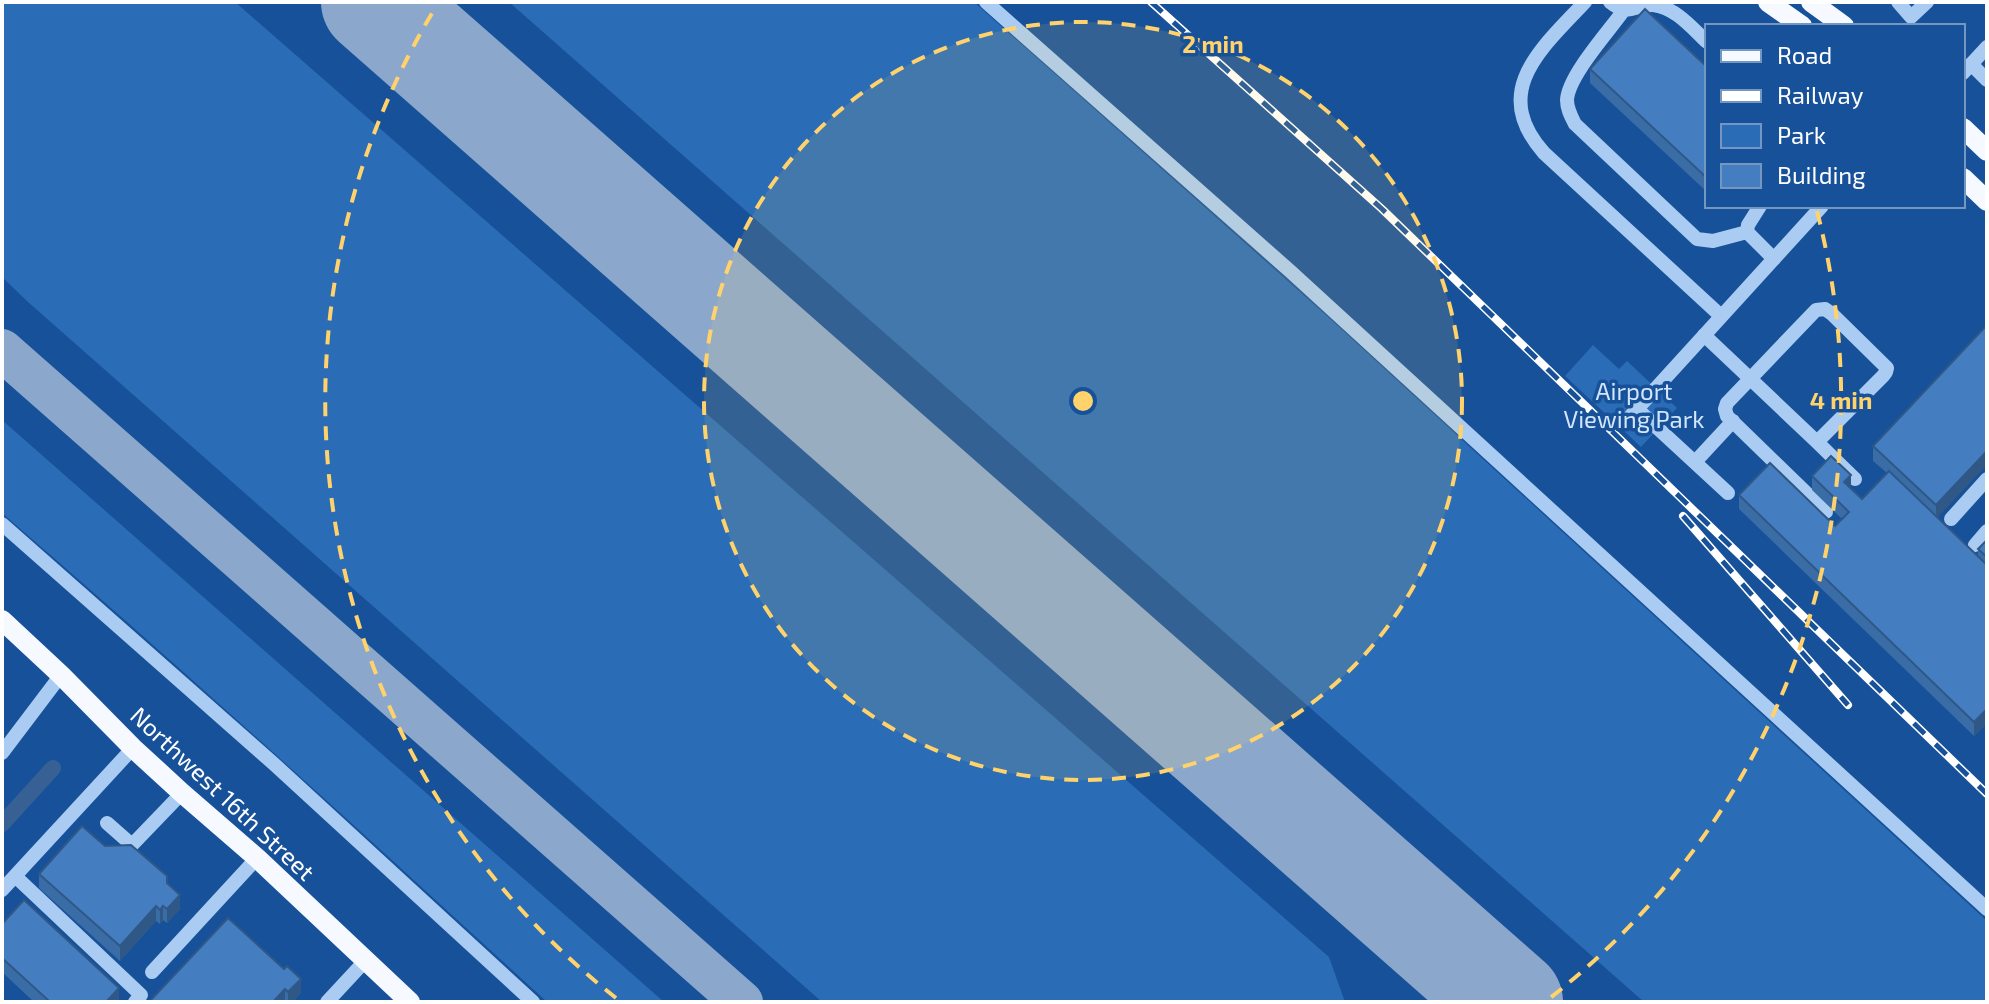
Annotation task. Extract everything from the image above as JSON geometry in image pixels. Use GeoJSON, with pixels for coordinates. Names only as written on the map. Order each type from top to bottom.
{"type":"FeatureCollection","features":[{"type":"Feature","properties":{"kind":"main road"},"geometry":{"type":"LineString","coordinates":[[1768,2],[1799,24]]}},
{"type":"Feature","properties":{"kind":"main road"},"geometry":{"type":"LineString","coordinates":[[1811,2],[1841,24]]}},
{"type":"Feature","properties":{"kind":"main road"},"geometry":{"type":"LineString","coordinates":[[1965,130],[1987,151]]}},
{"type":"Feature","properties":{"kind":"main road"},"geometry":{"type":"LineString","coordinates":[[1965,180],[1987,201]]}},
{"type":"Feature","properties":{"kind":"main road","name":"Northwest 16th Street"},"geometry":{"type":"LineString","coordinates":[[2,620],[133,748],[257,858],[404,1000]]}},
{"type":"Feature","properties":{"kind":"street"},"geometry":{"type":"LineString","coordinates":[[986,2],[1313,292],[1987,909]]}},
{"type":"Feature","properties":{"kind":"street"},"geometry":{"type":"LineString","coordinates":[[1585,2],[1538,53],[1523,81],[1520,107],[1528,133],[1544,153],[1721,316]]}},
{"type":"Feature","properties":{"kind":"street"},"geometry":{"type":"LineString","coordinates":[[1610,2],[1632,11],[1654,5],[1664,8],[1676,14],[1705,40]]}},
{"type":"Feature","properties":{"kind":"street"},"geometry":{"type":"LineString","coordinates":[[1898,2],[1911,17],[1927,2]]}},
{"type":"Feature","properties":{"kind":"street"},"geometry":{"type":"LineString","coordinates":[[1624,10],[1578,70],[1571,84],[1567,96],[1568,109],[1575,124],[1697,239],[1713,241],[1747,232]]}},
{"type":"Feature","properties":{"kind":"street"},"geometry":{"type":"LineString","coordinates":[[1987,47],[1967,69],[1987,80]]}},
{"type":"Feature","properties":{"kind":"street"},"geometry":{"type":"LineString","coordinates":[[1747,232],[1759,208]]}},
{"type":"Feature","properties":{"kind":"street"},"geometry":{"type":"LineString","coordinates":[[1728,493],[1695,462],[1632,414],[1820,208]]}},
{"type":"Feature","properties":{"kind":"street"},"geometry":{"type":"LineString","coordinates":[[1747,232],[1774,259]]}},
{"type":"Feature","properties":{"kind":"street"},"geometry":{"type":"LineString","coordinates":[[1817,442],[1887,368],[1825,309],[1816,310],[1727,403],[1725,409],[1727,416],[1826,512]]}},
{"type":"Feature","properties":{"kind":"street"},"geometry":{"type":"LineString","coordinates":[[1704,335],[1855,479]]}},
{"type":"Feature","properties":{"kind":"street"},"geometry":{"type":"LineString","coordinates":[[1695,462],[1733,421]]}},
{"type":"Feature","properties":{"kind":"street"},"geometry":{"type":"LineString","coordinates":[[1951,519],[1987,479]]}},
{"type":"Feature","properties":{"kind":"street"},"geometry":{"type":"LineString","coordinates":[[2,524],[274,764],[533,1002]]}},
{"type":"Feature","properties":{"kind":"street"},"geometry":{"type":"LineString","coordinates":[[1975,545],[1987,531]]}},
{"type":"Feature","properties":{"kind":"street"},"geometry":{"type":"LineString","coordinates":[[2,753],[61,675]]}},
{"type":"Feature","properties":{"kind":"street"},"geometry":{"type":"LineString","coordinates":[[133,748],[8,883],[141,995],[135,1002]]}},
{"type":"Feature","properties":{"kind":"street"},"geometry":{"type":"LineString","coordinates":[[107,823],[132,845],[182,793]]}},
{"type":"Feature","properties":{"kind":"street"},"geometry":{"type":"LineString","coordinates":[[152,972],[257,858]]}},
{"type":"Feature","properties":{"kind":"street"},"geometry":{"type":"LineString","coordinates":[[327,1002],[366,960]]}},
{"type":"Feature","properties":{"kind":"green space"},"geometry":{"type":"Polygon","coordinates":[[[2,2],[235,2],[1329,957],[1345,1002],[822,1002],[2,277],[2,2]]]}},
{"type":"Feature","properties":{"kind":"green space"},"geometry":{"type":"Polygon","coordinates":[[[509,2],[974,2],[1327,316],[1987,921],[1987,1002],[1644,1002],[509,2]]]}},
{"type":"Feature","properties":{"kind":"green space","name":"Airport Viewing Park"},"geometry":{"type":"Polygon","coordinates":[[[1593,345],[1619,369],[1627,361],[1677,408],[1641,447],[1565,376],[1593,345]]]}},
{"type":"Feature","properties":{"kind":"green space"},"geometry":{"type":"Polygon","coordinates":[[[2,420],[664,1002],[547,1002],[208,694],[2,513],[2,420]]]}},
{"type":"Feature","properties":{"kind":"building"},"geometry":{"type":"Polygon","coordinates":[[[1645,9],[1705,65],[1705,176],[1590,69],[1645,9]]]}},
{"type":"Feature","properties":{"kind":"building"},"geometry":{"type":"Polygon","coordinates":[[[1987,325],[1987,451],[1936,505],[1873,446],[1987,325]]]}},
{"type":"Feature","properties":{"kind":"building"},"geometry":{"type":"Polygon","coordinates":[[[1831,456],[1851,475],[1844,482],[1862,499],[1889,471],[1987,565],[1987,709],[1974,722],[1739,495],[1770,463],[1835,526],[1849,512],[1812,476],[1831,456]]]}},
{"type":"Feature","properties":{"kind":"building"},"geometry":{"type":"Polygon","coordinates":[[[1987,540],[1987,557],[1978,549],[1987,540]]]}},
{"type":"Feature","properties":{"kind":"building"},"geometry":{"type":"Polygon","coordinates":[[[82,826],[105,846],[131,845],[167,876],[167,883],[180,895],[167,909],[163,906],[160,910],[156,906],[120,946],[39,874],[82,826]]]}},
{"type":"Feature","properties":{"kind":"building"},"geometry":{"type":"Polygon","coordinates":[[[24,900],[119,988],[106,1002],[46,1002],[48,1000],[2,958],[2,924],[24,900]]]}},
{"type":"Feature","properties":{"kind":"building"},"geometry":{"type":"Polygon","coordinates":[[[228,918],[284,969],[287,966],[301,979],[288,992],[285,989],[273,1002],[149,1002],[228,918]]]}},
{"type":"Feature","properties":{"kind":"waterway"},"geometry":{"type":"LineString","coordinates":[[2,824],[53,768]]}},
{"type":"Feature","properties":{"kind":"taxiway"},"geometry":{"type":"LineString","coordinates":[[2,350],[742,1002]]}},
{"type":"Feature","properties":{"kind":"taxiway"},"geometry":{"type":"LineString","coordinates":[[1396,902],[1426,936],[1440,958],[1451,1002]]}},
{"type":"Feature","properties":{"kind":"runway"},"geometry":{"type":"LineString","coordinates":[[374,2],[1510,1002]]}},
{"type":"Feature","properties":{"kind":"railway"},"geometry":{"type":"LineString","coordinates":[[1151,2],[1382,209],[1987,794]]}},
{"type":"Feature","properties":{"kind":"railway"},"geometry":{"type":"LineString","coordinates":[[1683,516],[1848,705]]}}]}
